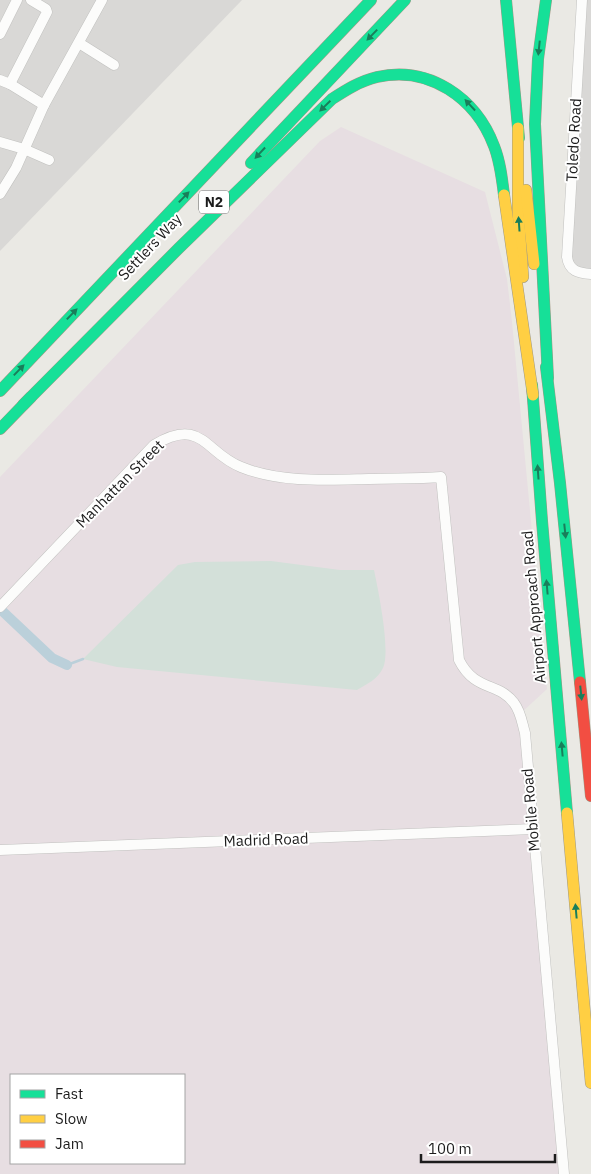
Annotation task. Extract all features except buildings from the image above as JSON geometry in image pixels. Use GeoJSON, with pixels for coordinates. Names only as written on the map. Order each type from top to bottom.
{"type":"FeatureCollection","features":[{"type":"Feature","properties":{"kind":"main road","name":"Settlers Way"},"geometry":{"type":"LineString","coordinates":[[0,390],[371,0]]}},
{"type":"Feature","properties":{"kind":"main road","name":"Settlers Way"},"geometry":{"type":"LineString","coordinates":[[0,429],[405,0]]}},
{"type":"Feature","properties":{"kind":"main road","name":"Airport Approach Road"},"geometry":{"type":"LineString","coordinates":[[506,0],[518,128],[548,378],[591,796]]}},
{"type":"Feature","properties":{"kind":"main road"},"geometry":{"type":"LineString","coordinates":[[546,0],[538,59],[535,118],[548,378]]}},
{"type":"Feature","properties":{"kind":"main road"},"geometry":{"type":"LineString","coordinates":[[23,405],[186,241],[332,99],[363,82],[392,74],[436,81],[456,92],[472,106],[485,124],[494,144],[500,166],[533,395]]}},
{"type":"Feature","properties":{"kind":"main road","name":"Airport Approach Road"},"geometry":{"type":"LineString","coordinates":[[518,128],[518,211],[542,521],[591,1083]]}},
{"type":"Feature","properties":{"kind":"street"},"geometry":{"type":"LineString","coordinates":[[0,34],[17,0]]}},
{"type":"Feature","properties":{"kind":"street"},"geometry":{"type":"LineString","coordinates":[[30,0],[46,9],[47,12],[5,82],[44,105]]}},
{"type":"Feature","properties":{"kind":"street"},"geometry":{"type":"LineString","coordinates":[[0,194],[16,168],[44,105],[102,0]]}},
{"type":"Feature","properties":{"kind":"street","name":"Toledo Road"},"geometry":{"type":"LineString","coordinates":[[582,0],[567,257],[570,268],[586,274]]}},
{"type":"Feature","properties":{"kind":"street"},"geometry":{"type":"LineString","coordinates":[[79,43],[114,65]]}},
{"type":"Feature","properties":{"kind":"street"},"geometry":{"type":"LineString","coordinates":[[0,142],[24,149],[49,160]]}},
{"type":"Feature","properties":{"kind":"street","name":"Manhattan Street"},"geometry":{"type":"LineString","coordinates":[[0,607],[154,445],[168,436],[184,434],[200,438],[240,467],[273,477],[326,480],[441,477]]}},
{"type":"Feature","properties":{"kind":"street","name":"Mobile Road"},"geometry":{"type":"LineString","coordinates":[[441,477],[459,660],[470,676],[478,683],[499,691],[513,701],[520,713],[525,734],[564,1174]]}},
{"type":"Feature","properties":{"kind":"street","name":"Madrid Road"},"geometry":{"type":"LineString","coordinates":[[0,850],[533,829]]}},
{"type":"Feature","properties":{"kind":"shaded area"},"geometry":{"type":"Polygon","coordinates":[[[0,0],[242,0],[0,251],[0,0]]]}},
{"type":"Feature","properties":{"kind":"shaded area"},"geometry":{"type":"Polygon","coordinates":[[[582,0],[591,0],[591,276],[569,270],[582,0]]]}},
{"type":"Feature","properties":{"kind":"shaded area"},"geometry":{"type":"Polygon","coordinates":[[[341,127],[485,192],[507,279],[547,689],[520,714],[563,1174],[0,1174],[0,477],[320,141],[341,127]]]}},
{"type":"Feature","properties":{"kind":"shaded area"},"geometry":{"type":"Polygon","coordinates":[[[271,561],[340,570],[374,570],[386,648],[383,668],[375,678],[357,690],[117,667],[83,659],[178,565],[195,562],[271,561]]]}},
{"type":"Feature","properties":{"kind":"waterway"},"geometry":{"type":"LineString","coordinates":[[0,609],[52,658],[67,665]]}},
{"type":"Feature","properties":{"kind":"waterway"},"geometry":{"type":"LineString","coordinates":[[67,665],[83,659]]}},
{"type":"Feature","properties":{"kind":"traffic: fast"},"geometry":{"type":"LineString","coordinates":[[0,391],[371,0]]}},
{"type":"Feature","properties":{"kind":"traffic: fast"},"geometry":{"type":"LineString","coordinates":[[251,163],[405,0]]}},
{"type":"Feature","properties":{"kind":"traffic: fast"},"geometry":{"type":"LineString","coordinates":[[506,0],[519,138]]}},
{"type":"Feature","properties":{"kind":"traffic: fast"},"geometry":{"type":"LineString","coordinates":[[546,0],[538,59],[535,124],[548,378]]}},
{"type":"Feature","properties":{"kind":"traffic: fast"},"geometry":{"type":"LineString","coordinates":[[23,405],[179,248],[332,99],[359,83],[377,77],[415,76],[432,81],[448,89],[463,100],[486,129],[494,146],[502,176],[504,195]]}},
{"type":"Feature","properties":{"kind":"traffic: fast"},"geometry":{"type":"LineString","coordinates":[[546,367],[580,682]]}},
{"type":"Feature","properties":{"kind":"traffic: fast"},"geometry":{"type":"LineString","coordinates":[[532,385],[567,813]]}},
{"type":"Feature","properties":{"kind":"traffic: fast"},"geometry":{"type":"LineString","coordinates":[[0,429],[31,397]]}},
{"type":"Feature","properties":{"kind":"traffic: slow"},"geometry":{"type":"LineString","coordinates":[[518,128],[518,211],[523,277]]}},
{"type":"Feature","properties":{"kind":"traffic: slow"},"geometry":{"type":"LineString","coordinates":[[526,190],[534,264]]}},
{"type":"Feature","properties":{"kind":"traffic: slow"},"geometry":{"type":"LineString","coordinates":[[504,195],[533,395]]}},
{"type":"Feature","properties":{"kind":"traffic: slow"},"geometry":{"type":"LineString","coordinates":[[567,813],[591,1083]]}},
{"type":"Feature","properties":{"kind":"traffic: jam"},"geometry":{"type":"LineString","coordinates":[[580,682],[591,796]]}}]}
